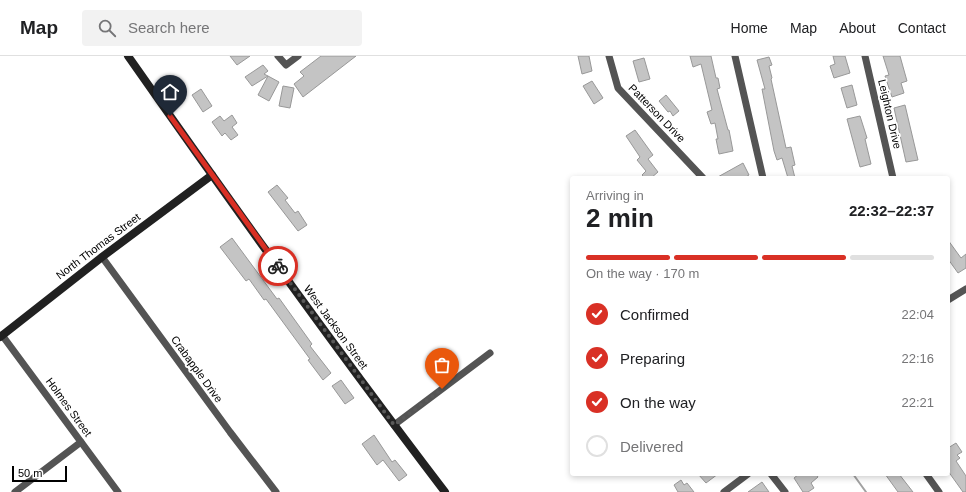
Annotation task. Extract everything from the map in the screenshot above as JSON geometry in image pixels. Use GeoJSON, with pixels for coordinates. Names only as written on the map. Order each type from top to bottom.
{"type":"FeatureCollection","features":[{"type":"Feature","properties":{"kind":"street","name":"West Jackson Street"},"geometry":{"type":"LineString","coordinates":[[128,56],[212,175],[444,492]]}},
{"type":"Feature","properties":{"kind":"street"},"geometry":{"type":"LineString","coordinates":[[278,56],[286,65],[298,56]]}},
{"type":"Feature","properties":{"kind":"street","name":"Patterson Drive"},"geometry":{"type":"LineString","coordinates":[[610,56],[618,88],[701,176]]}},
{"type":"Feature","properties":{"kind":"street"},"geometry":{"type":"LineString","coordinates":[[735,56],[763,176]]}},
{"type":"Feature","properties":{"kind":"street","name":"Leighton Drive"},"geometry":{"type":"LineString","coordinates":[[865,56],[893,176]]}},
{"type":"Feature","properties":{"kind":"street","name":"North Thomas Street"},"geometry":{"type":"LineString","coordinates":[[1,336],[102,257],[212,175]]}},
{"type":"Feature","properties":{"kind":"street","name":"Crabapple Drive"},"geometry":{"type":"LineString","coordinates":[[102,257],[230,432],[276,492]]}},
{"type":"Feature","properties":{"kind":"street"},"geometry":{"type":"LineString","coordinates":[[950,296],[966,289]]}},
{"type":"Feature","properties":{"kind":"street","name":"Holmes Street"},"geometry":{"type":"LineString","coordinates":[[1,336],[118,492]]}},
{"type":"Feature","properties":{"kind":"street"},"geometry":{"type":"LineString","coordinates":[[394,425],[490,353]]}},
{"type":"Feature","properties":{"kind":"street"},"geometry":{"type":"LineString","coordinates":[[15,492],[81,442]]}},
{"type":"Feature","properties":{"kind":"street"},"geometry":{"type":"LineString","coordinates":[[724,492],[745,476]]}},
{"type":"Feature","properties":{"kind":"street"},"geometry":{"type":"LineString","coordinates":[[773,476],[785,492]]}},
{"type":"Feature","properties":{"kind":"street"},"geometry":{"type":"LineString","coordinates":[[927,476],[939,492]]}},
{"type":"Feature","properties":{"kind":"building"},"geometry":{"type":"Polygon","coordinates":[[[230,56],[250,56],[237,65],[230,56]]]}},
{"type":"Feature","properties":{"kind":"building"},"geometry":{"type":"Polygon","coordinates":[[[321,56],[356,56],[303,97],[294,84],[304,76],[300,72],[321,56]]]}},
{"type":"Feature","properties":{"kind":"building"},"geometry":{"type":"Polygon","coordinates":[[[578,56],[589,56],[592,71],[582,74],[578,56]]]}},
{"type":"Feature","properties":{"kind":"building"},"geometry":{"type":"Polygon","coordinates":[[[690,56],[711,56],[716,78],[718,78],[720,88],[717,89],[729,130],[733,151],[719,154],[715,123],[711,124],[707,112],[712,110],[701,64],[693,67],[690,56]]]}},
{"type":"Feature","properties":{"kind":"building"},"geometry":{"type":"Polygon","coordinates":[[[833,56],[845,56],[850,73],[834,78],[830,66],[835,64],[833,56]]]}},
{"type":"Feature","properties":{"kind":"building"},"geometry":{"type":"Polygon","coordinates":[[[883,56],[900,56],[907,81],[901,83],[904,93],[892,97],[885,76],[889,75],[883,56]]]}},
{"type":"Feature","properties":{"kind":"building"},"geometry":{"type":"Polygon","coordinates":[[[769,57],[772,65],[769,66],[771,79],[786,148],[791,147],[795,165],[792,166],[794,176],[787,176],[782,158],[777,160],[774,151],[762,89],[765,89],[757,60],[769,57]]]}},
{"type":"Feature","properties":{"kind":"building"},"geometry":{"type":"Polygon","coordinates":[[[644,58],[650,79],[639,82],[633,61],[644,58]]]}},
{"type":"Feature","properties":{"kind":"building"},"geometry":{"type":"Polygon","coordinates":[[[263,65],[268,71],[264,74],[268,76],[252,86],[245,77],[263,65]]]}},
{"type":"Feature","properties":{"kind":"building"},"geometry":{"type":"Polygon","coordinates":[[[268,76],[279,82],[269,101],[258,95],[268,76]]]}},
{"type":"Feature","properties":{"kind":"building"},"geometry":{"type":"Polygon","coordinates":[[[592,81],[603,98],[594,104],[583,86],[592,81]]]}},
{"type":"Feature","properties":{"kind":"building"},"geometry":{"type":"Polygon","coordinates":[[[852,85],[857,105],[847,108],[841,88],[852,85]]]}},
{"type":"Feature","properties":{"kind":"building"},"geometry":{"type":"Polygon","coordinates":[[[283,86],[294,88],[290,108],[279,106],[283,86]]]}},
{"type":"Feature","properties":{"kind":"building"},"geometry":{"type":"Polygon","coordinates":[[[201,89],[212,106],[203,112],[192,95],[201,89]]]}},
{"type":"Feature","properties":{"kind":"building"},"geometry":{"type":"Polygon","coordinates":[[[666,95],[679,111],[673,116],[670,111],[668,112],[659,101],[666,95]]]}},
{"type":"Feature","properties":{"kind":"building"},"geometry":{"type":"Polygon","coordinates":[[[905,105],[918,160],[906,162],[894,108],[905,105]]]}},
{"type":"Feature","properties":{"kind":"building"},"geometry":{"type":"Polygon","coordinates":[[[232,115],[237,123],[232,127],[238,135],[231,140],[225,133],[222,136],[212,122],[220,116],[224,121],[232,115]]]}},
{"type":"Feature","properties":{"kind":"building"},"geometry":{"type":"Polygon","coordinates":[[[860,116],[867,138],[865,139],[871,164],[860,167],[847,119],[860,116]]]}},
{"type":"Feature","properties":{"kind":"building"},"geometry":{"type":"Polygon","coordinates":[[[635,130],[653,155],[648,159],[658,172],[653,176],[642,175],[646,171],[637,160],[640,157],[626,136],[635,130]]]}},
{"type":"Feature","properties":{"kind":"building"},"geometry":{"type":"Polygon","coordinates":[[[743,163],[749,175],[747,176],[720,176],[743,163]]]}},
{"type":"Feature","properties":{"kind":"building"},"geometry":{"type":"Polygon","coordinates":[[[277,185],[288,198],[285,200],[295,213],[298,211],[307,225],[298,231],[268,192],[277,185]]]}},
{"type":"Feature","properties":{"kind":"building"},"geometry":{"type":"Polygon","coordinates":[[[232,238],[277,299],[279,298],[312,344],[310,346],[331,373],[323,380],[308,360],[310,359],[266,299],[264,300],[249,279],[246,281],[220,247],[232,238]]]}},
{"type":"Feature","properties":{"kind":"building"},"geometry":{"type":"Polygon","coordinates":[[[950,243],[961,258],[966,254],[966,268],[958,273],[950,262],[950,243]]]}},
{"type":"Feature","properties":{"kind":"building"},"geometry":{"type":"Polygon","coordinates":[[[341,380],[354,398],[345,404],[332,386],[341,380]]]}},
{"type":"Feature","properties":{"kind":"building"},"geometry":{"type":"Polygon","coordinates":[[[374,435],[392,462],[395,460],[407,475],[399,481],[383,460],[377,465],[362,444],[374,435]]]}},
{"type":"Feature","properties":{"kind":"building"},"geometry":{"type":"Polygon","coordinates":[[[956,443],[962,452],[957,455],[960,458],[956,461],[966,476],[966,492],[963,492],[950,474],[950,447],[956,443]]]}},
{"type":"Feature","properties":{"kind":"building"},"geometry":{"type":"Polygon","coordinates":[[[700,476],[715,476],[706,483],[700,476]]]}},
{"type":"Feature","properties":{"kind":"building"},"geometry":{"type":"Polygon","coordinates":[[[796,476],[818,477],[811,483],[814,488],[808,492],[803,492],[794,478],[796,476]]]}},
{"type":"Feature","properties":{"kind":"building"},"geometry":{"type":"Polygon","coordinates":[[[886,476],[901,476],[913,492],[898,492],[886,476]]]}},
{"type":"Feature","properties":{"kind":"building"},"geometry":{"type":"Polygon","coordinates":[[[681,480],[684,485],[687,483],[694,492],[678,492],[674,485],[681,480]]]}},
{"type":"Feature","properties":{"kind":"building"},"geometry":{"type":"Polygon","coordinates":[[[762,482],[769,492],[748,492],[762,482]]]}},
{"type":"Feature","properties":{"kind":"waterway"},"geometry":{"type":"LineString","coordinates":[[854,476],[866,492]]}},
{"type":"Feature","properties":{"kind":"way so far"},"geometry":{"type":"LineString","coordinates":[[278,266],[394,425],[442,389]]}},
{"type":"Feature","properties":{"kind":"route"},"geometry":{"type":"LineString","coordinates":[[170,116],[278,266]]}}]}
